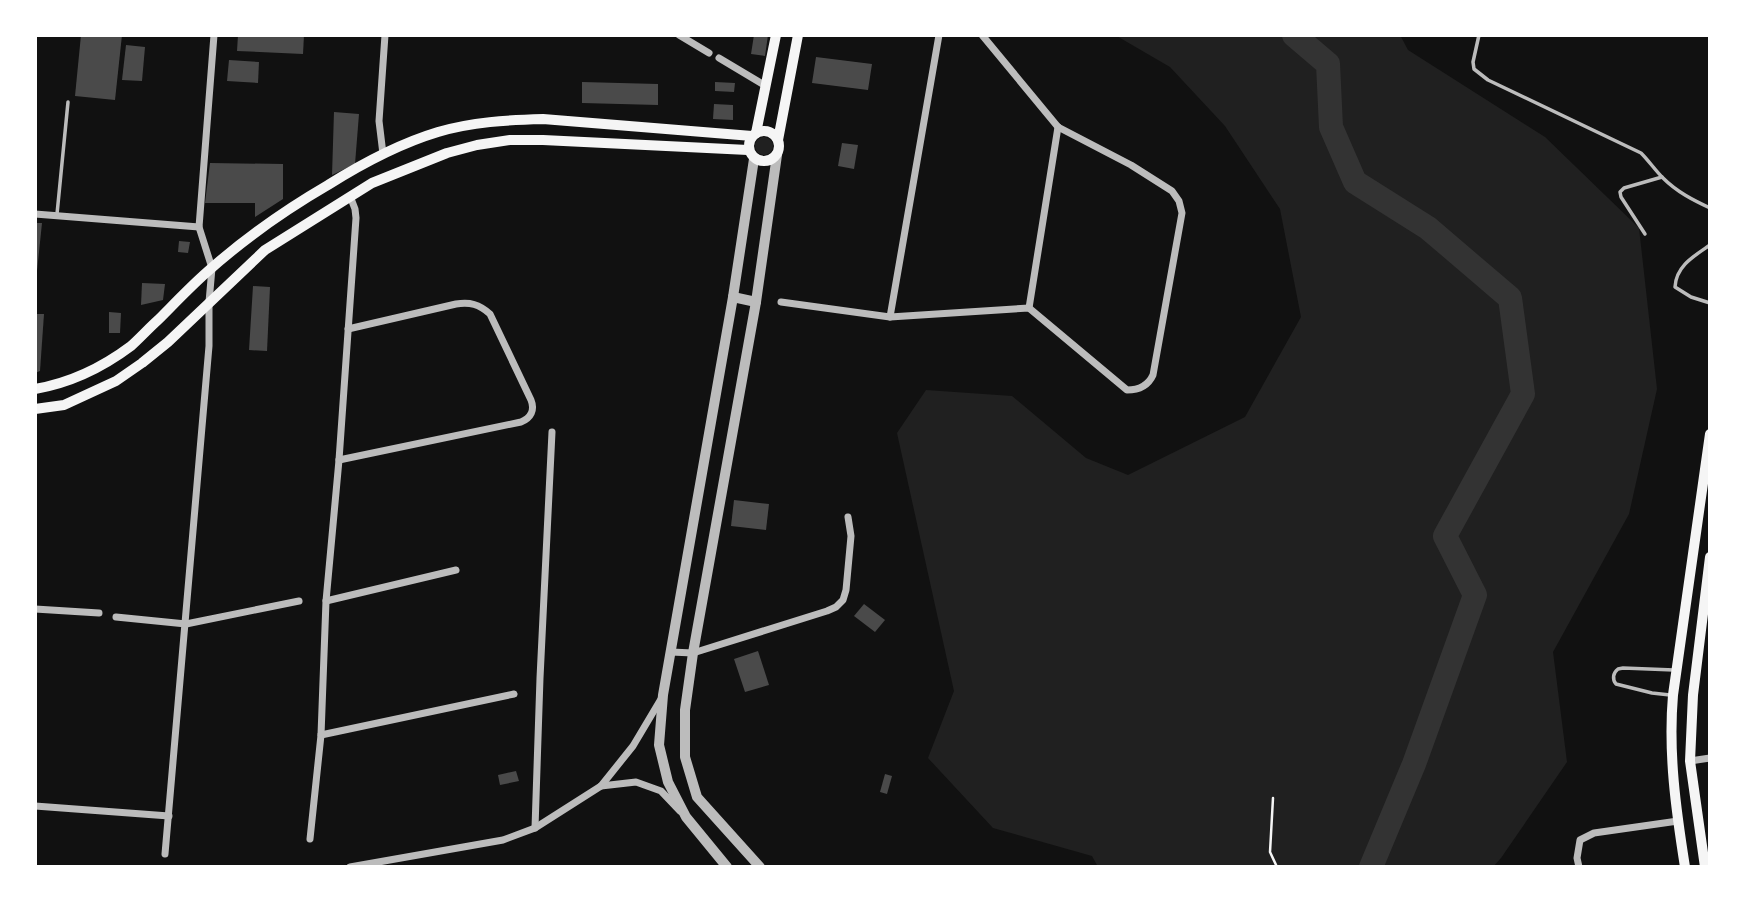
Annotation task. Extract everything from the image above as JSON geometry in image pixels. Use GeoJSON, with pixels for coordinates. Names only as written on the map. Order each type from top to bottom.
{"type":"FeatureCollection","features":[{"type":"Feature","properties":{"kind":"main road"},"geometry":{"type":"LineString","coordinates":[[751,155],[749,140],[754,134],[767,87],[776,35]]}},
{"type":"Feature","properties":{"kind":"main road"},"geometry":{"type":"LineString","coordinates":[[35,409],[64,405],[116,381],[167,342],[265,250],[387,176],[447,153],[509,140],[556,140],[751,155],[764,162],[773,159],[777,155],[798,35]]}},
{"type":"Feature","properties":{"kind":"main road"},"geometry":{"type":"LineString","coordinates":[[35,389],[78,377],[132,345],[212,268],[248,239],[286,211],[359,166],[406,143],[474,124],[543,119],[754,134],[761,131],[771,133],[778,140]]}},
{"type":"Feature","properties":{"kind":"main road"},"geometry":{"type":"LineString","coordinates":[[1685,867],[1671,757],[1670,724],[1710,435]]}},
{"type":"Feature","properties":{"kind":"main road"},"geometry":{"type":"LineString","coordinates":[[1705,867],[1690,761],[1693,695],[1710,557]]}},
{"type":"Feature","properties":{"kind":"street"},"geometry":{"type":"LineString","coordinates":[[165,854],[209,346],[212,268],[199,227],[214,35]]}},
{"type":"Feature","properties":{"kind":"street"},"geometry":{"type":"LineString","coordinates":[[383,154],[379,121],[385,35]]}},
{"type":"Feature","properties":{"kind":"street"},"geometry":{"type":"LineString","coordinates":[[680,35],[709,52]]}},
{"type":"Feature","properties":{"kind":"street"},"geometry":{"type":"LineString","coordinates":[[890,317],[939,35]]}},
{"type":"Feature","properties":{"kind":"street"},"geometry":{"type":"LineString","coordinates":[[781,302],[890,317],[1029,308],[1127,390],[1138,389],[1150,380],[1182,213],[1179,201],[1172,191],[1131,165],[1058,127],[982,35]]}},
{"type":"Feature","properties":{"kind":"street"},"geometry":{"type":"LineString","coordinates":[[719,58],[767,87]]}},
{"type":"Feature","properties":{"kind":"street"},"geometry":{"type":"LineString","coordinates":[[1029,308],[1058,127]]}},
{"type":"Feature","properties":{"kind":"street"},"geometry":{"type":"LineString","coordinates":[[686,817],[668,782],[659,745],[663,695],[733,297],[751,155]]}},
{"type":"Feature","properties":{"kind":"street"},"geometry":{"type":"LineString","coordinates":[[760,867],[697,797],[685,757],[685,710],[756,302],[777,155]]}},
{"type":"Feature","properties":{"kind":"street"},"geometry":{"type":"LineString","coordinates":[[310,839],[321,735],[326,601],[356,218],[350,196]]}},
{"type":"Feature","properties":{"kind":"street"},"geometry":{"type":"LineString","coordinates":[[35,214],[199,227]]}},
{"type":"Feature","properties":{"kind":"street"},"geometry":{"type":"LineString","coordinates":[[733,297],[756,302]]}},
{"type":"Feature","properties":{"kind":"street"},"geometry":{"type":"LineString","coordinates":[[339,460],[521,422],[531,414],[533,407],[490,314],[478,305],[463,303],[348,329]]}},
{"type":"Feature","properties":{"kind":"street"},"geometry":{"type":"LineString","coordinates":[[536,828],[552,432]]}},
{"type":"Feature","properties":{"kind":"street"},"geometry":{"type":"LineString","coordinates":[[671,652],[693,653],[836,607],[843,600],[846,590],[851,536],[848,517]]}},
{"type":"Feature","properties":{"kind":"street"},"geometry":{"type":"LineString","coordinates":[[326,601],[456,570]]}},
{"type":"Feature","properties":{"kind":"street"},"geometry":{"type":"LineString","coordinates":[[117,617],[186,624],[299,601]]}},
{"type":"Feature","properties":{"kind":"street"},"geometry":{"type":"LineString","coordinates":[[35,609],[99,612]]}},
{"type":"Feature","properties":{"kind":"street"},"geometry":{"type":"LineString","coordinates":[[321,735],[514,694]]}},
{"type":"Feature","properties":{"kind":"street"},"geometry":{"type":"LineString","coordinates":[[350,867],[503,841],[536,828],[601,786],[633,746],[663,695]]}},
{"type":"Feature","properties":{"kind":"street"},"geometry":{"type":"LineString","coordinates":[[1690,761],[1710,758]]}},
{"type":"Feature","properties":{"kind":"street"},"geometry":{"type":"LineString","coordinates":[[601,786],[636,782],[662,791],[727,867]]}},
{"type":"Feature","properties":{"kind":"street"},"geometry":{"type":"LineString","coordinates":[[35,806],[169,816]]}},
{"type":"Feature","properties":{"kind":"street"},"geometry":{"type":"LineString","coordinates":[[1578,867],[1580,840],[1594,833],[1678,821]]}},
{"type":"Feature","properties":{"kind":"lane"},"geometry":{"type":"LineString","coordinates":[[1479,35],[1474,69],[1488,80],[1641,153],[1662,177],[1683,195],[1710,208]]}},
{"type":"Feature","properties":{"kind":"lane"},"geometry":{"type":"LineString","coordinates":[[57,216],[68,102]]}},
{"type":"Feature","properties":{"kind":"lane"},"geometry":{"type":"LineString","coordinates":[[1645,234],[1620,192],[1624,188],[1662,177]]}},
{"type":"Feature","properties":{"kind":"lane"},"geometry":{"type":"LineString","coordinates":[[1710,245],[1689,259],[1675,281],[1675,287],[1680,291],[1710,303]]}},
{"type":"Feature","properties":{"kind":"lane"},"geometry":{"type":"LineString","coordinates":[[1673,695],[1625,687],[1616,684],[1613,676],[1618,669],[1623,668],[1676,670]]}},
{"type":"Feature","properties":{"kind":"path"},"geometry":{"type":"LineString","coordinates":[[1273,798],[1270,852],[1277,867]]}},
{"type":"Feature","properties":{"kind":"shaded area"},"geometry":{"type":"Polygon","coordinates":[[[1115,35],[1400,35],[1408,50],[1545,137],[1639,228],[1657,389],[1629,514],[1553,652],[1567,762],[1493,867],[1098,867],[1092,856],[993,828],[928,758],[954,691],[897,433],[926,390],[1012,396],[1086,458],[1128,475],[1245,417],[1301,317],[1280,209],[1225,126],[1170,67],[1115,35]]]}},
{"type":"Feature","properties":{"kind":"shaded area"},"geometry":{"type":"Polygon","coordinates":[[[760,137],[768,137],[773,146],[771,153],[760,155],[755,150],[755,142],[760,137]]]}},
{"type":"Feature","properties":{"kind":"building"},"geometry":{"type":"Polygon","coordinates":[[[81,35],[122,35],[115,100],[75,96],[81,35]]]}},
{"type":"Feature","properties":{"kind":"building"},"geometry":{"type":"Polygon","coordinates":[[[238,35],[304,35],[303,54],[237,51],[238,35]]]}},
{"type":"Feature","properties":{"kind":"building"},"geometry":{"type":"Polygon","coordinates":[[[754,35],[768,35],[765,56],[751,54],[754,35]]]}},
{"type":"Feature","properties":{"kind":"building"},"geometry":{"type":"Polygon","coordinates":[[[126,45],[145,47],[142,81],[122,80],[126,45]]]}},
{"type":"Feature","properties":{"kind":"building"},"geometry":{"type":"Polygon","coordinates":[[[816,57],[872,64],[868,90],[812,83],[816,57]]]}},
{"type":"Feature","properties":{"kind":"building"},"geometry":{"type":"Polygon","coordinates":[[[229,60],[259,62],[258,83],[227,81],[229,60]]]}},
{"type":"Feature","properties":{"kind":"building"},"geometry":{"type":"Polygon","coordinates":[[[582,82],[658,84],[658,105],[582,103],[582,82]]]}},
{"type":"Feature","properties":{"kind":"building"},"geometry":{"type":"Polygon","coordinates":[[[715,82],[735,83],[734,92],[715,91],[715,82]]]}},
{"type":"Feature","properties":{"kind":"building"},"geometry":{"type":"Polygon","coordinates":[[[714,104],[733,105],[733,120],[713,119],[714,104]]]}},
{"type":"Feature","properties":{"kind":"building"},"geometry":{"type":"Polygon","coordinates":[[[334,112],[359,114],[355,164],[332,175],[334,112]]]}},
{"type":"Feature","properties":{"kind":"building"},"geometry":{"type":"Polygon","coordinates":[[[842,143],[858,145],[854,169],[838,166],[842,143]]]}},
{"type":"Feature","properties":{"kind":"building"},"geometry":{"type":"Polygon","coordinates":[[[210,163],[283,164],[283,199],[255,217],[255,203],[205,203],[210,163]]]}},
{"type":"Feature","properties":{"kind":"building"},"geometry":{"type":"Polygon","coordinates":[[[35,223],[42,223],[37,271],[35,271],[35,223]]]}},
{"type":"Feature","properties":{"kind":"building"},"geometry":{"type":"Polygon","coordinates":[[[179,241],[190,242],[188,253],[178,252],[179,241]]]}},
{"type":"Feature","properties":{"kind":"building"},"geometry":{"type":"Polygon","coordinates":[[[142,283],[165,284],[163,300],[141,305],[142,283]]]}},
{"type":"Feature","properties":{"kind":"building"},"geometry":{"type":"Polygon","coordinates":[[[253,286],[270,287],[267,351],[249,350],[253,286]]]}},
{"type":"Feature","properties":{"kind":"building"},"geometry":{"type":"Polygon","coordinates":[[[109,312],[121,313],[120,333],[109,333],[109,312]]]}},
{"type":"Feature","properties":{"kind":"building"},"geometry":{"type":"Polygon","coordinates":[[[35,314],[44,314],[40,371],[35,373],[35,314]]]}},
{"type":"Feature","properties":{"kind":"building"},"geometry":{"type":"Polygon","coordinates":[[[734,500],[769,504],[766,530],[731,526],[734,500]]]}},
{"type":"Feature","properties":{"kind":"building"},"geometry":{"type":"Polygon","coordinates":[[[864,604],[885,620],[875,632],[854,616],[864,604]]]}},
{"type":"Feature","properties":{"kind":"building"},"geometry":{"type":"Polygon","coordinates":[[[758,651],[769,685],[745,692],[734,659],[758,651]]]}},
{"type":"Feature","properties":{"kind":"building"},"geometry":{"type":"Polygon","coordinates":[[[516,771],[519,781],[500,785],[498,775],[516,771]]]}},
{"type":"Feature","properties":{"kind":"building"},"geometry":{"type":"Polygon","coordinates":[[[885,774],[892,776],[887,794],[880,792],[885,774]]]}},
{"type":"Feature","properties":{"kind":"waterway"},"geometry":{"type":"LineString","coordinates":[[1294,35],[1328,64],[1331,127],[1355,182],[1428,228],[1510,298],[1523,394],[1445,536],[1475,595],[1414,764],[1371,867]]}}]}
